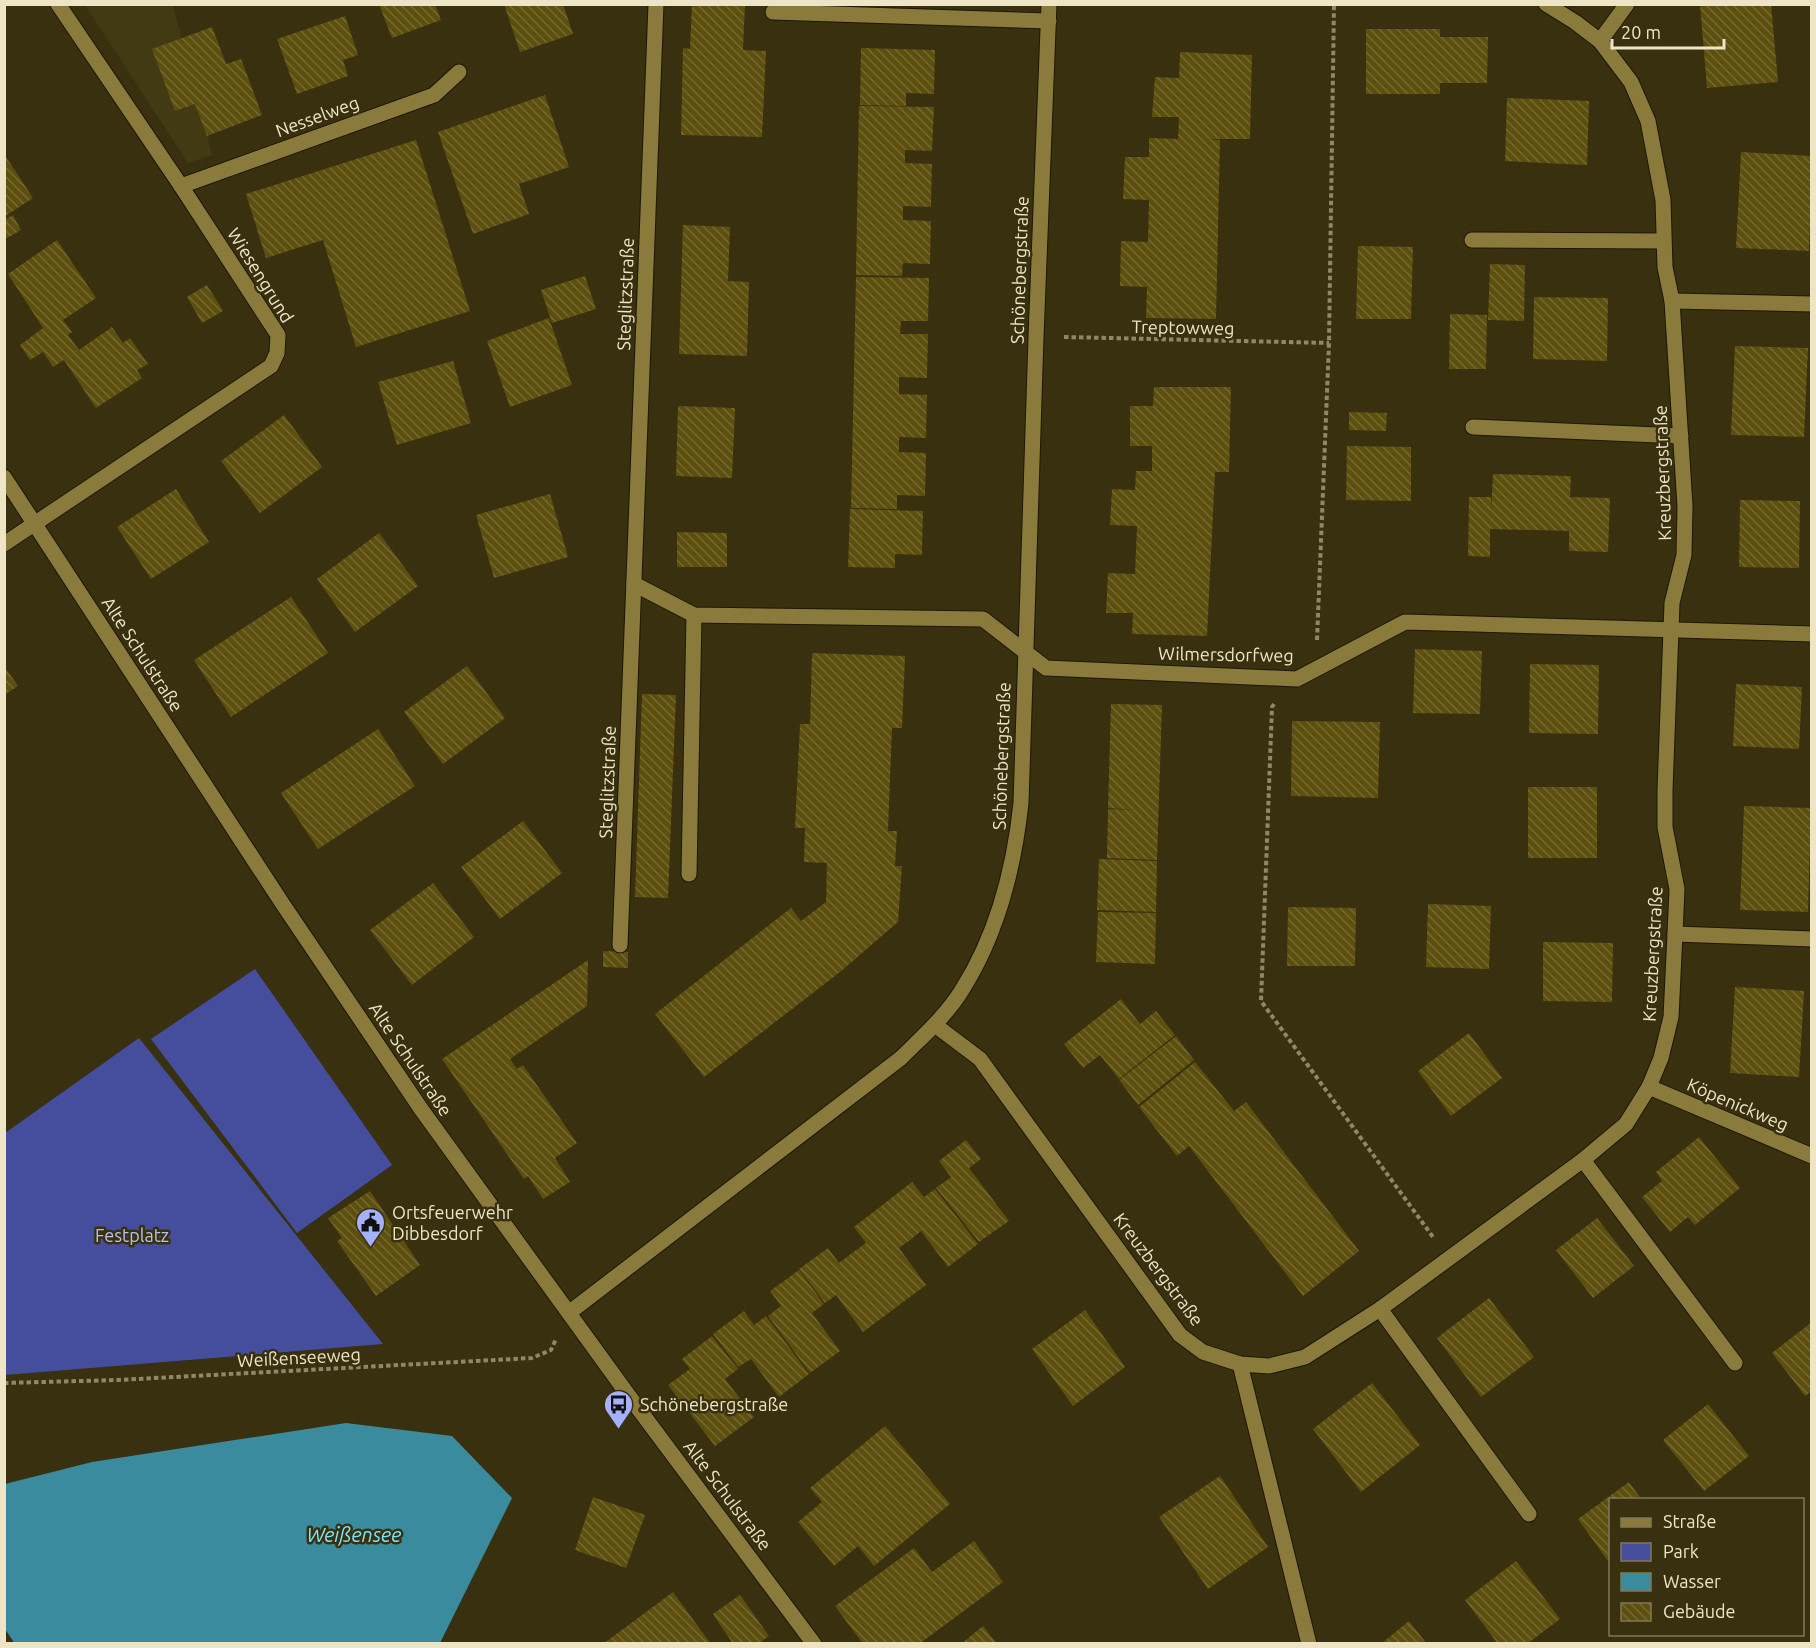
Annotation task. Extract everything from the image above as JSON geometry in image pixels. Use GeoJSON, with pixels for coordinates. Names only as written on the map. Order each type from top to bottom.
{"type":"FeatureCollection","features":[{"type":"Feature","properties":{"kind":"street","name":"Wiesengrund"},"geometry":{"type":"LineString","coordinates":[[4,544],[271,366],[278,353],[278,335],[58,4]]}},
{"type":"Feature","properties":{"kind":"street","name":"Steglitzstraße"},"geometry":{"type":"LineString","coordinates":[[620,945],[656,4]]}},
{"type":"Feature","properties":{"kind":"street","name":"Schönebergstraße"},"geometry":{"type":"LineString","coordinates":[[570,1312],[901,1058],[935,1025],[962,990],[984,949],[1001,907],[1016,850],[1021,803],[1049,4]]}},
{"type":"Feature","properties":{"kind":"street","name":"Kreuzbergstraße"},"geometry":{"type":"LineString","coordinates":[[935,1025],[980,1059],[1180,1335],[1203,1352],[1240,1364],[1269,1366],[1305,1357],[1380,1309],[1583,1160],[1626,1124],[1649,1087],[1661,1058],[1671,1017],[1677,889],[1665,827],[1672,603],[1684,555],[1685,506],[1672,301],[1665,267],[1663,200],[1648,122],[1631,82],[1600,41],[1546,4]]}},
{"type":"Feature","properties":{"kind":"street"},"geometry":{"type":"LineString","coordinates":[[1600,41],[1627,4]]}},
{"type":"Feature","properties":{"kind":"street"},"geometry":{"type":"LineString","coordinates":[[773,12],[1049,21]]}},
{"type":"Feature","properties":{"kind":"street","name":"Nesselweg"},"geometry":{"type":"LineString","coordinates":[[181,186],[434,95],[459,72]]}},
{"type":"Feature","properties":{"kind":"street"},"geometry":{"type":"LineString","coordinates":[[1472,240],[1664,241]]}},
{"type":"Feature","properties":{"kind":"street"},"geometry":{"type":"LineString","coordinates":[[1672,301],[1812,304]]}},
{"type":"Feature","properties":{"kind":"street"},"geometry":{"type":"LineString","coordinates":[[1473,427],[1681,436]]}},
{"type":"Feature","properties":{"kind":"street","name":"Alte Schulstraße"},"geometry":{"type":"LineString","coordinates":[[4,477],[410,1094],[626,1392],[814,1644]]}},
{"type":"Feature","properties":{"kind":"street"},"geometry":{"type":"LineString","coordinates":[[634,584],[694,615],[984,619],[1025,651]]}},
{"type":"Feature","properties":{"kind":"street"},"geometry":{"type":"LineString","coordinates":[[688,874],[694,615]]}},
{"type":"Feature","properties":{"kind":"street","name":"Wilmersdorfweg"},"geometry":{"type":"LineString","coordinates":[[1025,651],[1046,668],[1297,678],[1405,622],[1812,634]]}},
{"type":"Feature","properties":{"kind":"street"},"geometry":{"type":"LineString","coordinates":[[1675,934],[1812,939]]}},
{"type":"Feature","properties":{"kind":"street","name":"Köpenickweg"},"geometry":{"type":"LineString","coordinates":[[1649,1087],[1812,1156]]}},
{"type":"Feature","properties":{"kind":"street"},"geometry":{"type":"LineString","coordinates":[[1583,1160],[1735,1363]]}},
{"type":"Feature","properties":{"kind":"street"},"geometry":{"type":"LineString","coordinates":[[1380,1309],[1529,1514]]}},
{"type":"Feature","properties":{"kind":"street"},"geometry":{"type":"LineString","coordinates":[[1240,1364],[1309,1644]]}},
{"type":"Feature","properties":{"kind":"path","name":"Treptowweg"},"geometry":{"type":"LineString","coordinates":[[1036,337],[1329,343]]}},
{"type":"Feature","properties":{"kind":"path","name":"Weißenseeweg"},"geometry":{"type":"LineString","coordinates":[[4,1383],[118,1380],[532,1358],[550,1350],[570,1312]]}},
{"type":"Feature","properties":{"kind":"shaded area"},"geometry":{"type":"Polygon","coordinates":[[[85,5],[173,5],[212,155],[188,163],[85,5]]]}},
{"type":"Feature","properties":{"kind":"green space"},"geometry":{"type":"Polygon","coordinates":[[[255,969],[392,1165],[297,1233],[151,1039],[255,969]]]}},
{"type":"Feature","properties":{"kind":"green space","name":"Festplatz"},"geometry":{"type":"Polygon","coordinates":[[[139,1038],[383,1344],[5,1375],[5,1133],[139,1038]]]}},
{"type":"Feature","properties":{"kind":"water","name":"Weißensee"},"geometry":{"type":"Polygon","coordinates":[[[346,1423],[452,1436],[512,1498],[440,1643],[15,1644],[5,1629],[5,1484],[92,1462],[346,1423]]]}},
{"type":"Feature","properties":{"kind":"building"},"geometry":{"type":"Polygon","coordinates":[[[379,4],[435,4],[441,20],[392,38],[379,4]]]}},
{"type":"Feature","properties":{"kind":"building"},"geometry":{"type":"Polygon","coordinates":[[[504,4],[563,4],[573,34],[520,52],[504,4]]]}},
{"type":"Feature","properties":{"kind":"building"},"geometry":{"type":"Polygon","coordinates":[[[692,4],[745,4],[743,50],[766,51],[762,137],[681,135],[683,48],[690,49],[692,4]]]}},
{"type":"Feature","properties":{"kind":"building"},"geometry":{"type":"Polygon","coordinates":[[[1700,4],[1771,4],[1778,82],[1707,88],[1700,4]]]}},
{"type":"Feature","properties":{"kind":"building"},"geometry":{"type":"Polygon","coordinates":[[[345,16],[358,55],[343,60],[348,76],[297,94],[277,39],[345,16]]]}},
{"type":"Feature","properties":{"kind":"building"},"geometry":{"type":"Polygon","coordinates":[[[212,27],[226,64],[241,59],[262,115],[207,136],[195,104],[175,111],[152,49],[212,27]]]}},
{"type":"Feature","properties":{"kind":"building"},"geometry":{"type":"Polygon","coordinates":[[[1366,29],[1440,29],[1440,37],[1488,37],[1487,83],[1440,83],[1440,94],[1366,94],[1366,29]]]}},
{"type":"Feature","properties":{"kind":"building"},"geometry":{"type":"Polygon","coordinates":[[[861,48],[935,50],[934,94],[906,93],[906,106],[860,105],[861,48]]]}},
{"type":"Feature","properties":{"kind":"building"},"geometry":{"type":"Polygon","coordinates":[[[1180,52],[1252,55],[1250,139],[1207,139],[1220,140],[1216,319],[1146,318],[1147,287],[1120,286],[1121,241],[1148,242],[1149,200],[1123,199],[1125,157],[1149,157],[1149,138],[1178,139],[1179,117],[1152,117],[1155,77],[1179,78],[1180,52]]]}},
{"type":"Feature","properties":{"kind":"building"},"geometry":{"type":"Polygon","coordinates":[[[545,95],[569,167],[519,184],[529,214],[473,234],[438,132],[545,95]]]}},
{"type":"Feature","properties":{"kind":"building"},"geometry":{"type":"Polygon","coordinates":[[[1507,98],[1589,101],[1587,165],[1505,161],[1507,98]]]}},
{"type":"Feature","properties":{"kind":"building"},"geometry":{"type":"Polygon","coordinates":[[[859,106],[934,107],[932,151],[905,150],[905,163],[932,164],[931,207],[903,206],[903,220],[931,221],[930,264],[903,263],[902,276],[856,275],[859,106]]]}},
{"type":"Feature","properties":{"kind":"building"},"geometry":{"type":"Polygon","coordinates":[[[416,140],[470,311],[356,347],[323,240],[266,258],[246,194],[416,140]]]}},
{"type":"Feature","properties":{"kind":"building"},"geometry":{"type":"Polygon","coordinates":[[[1741,152],[1812,156],[1809,251],[1736,248],[1741,152]]]}},
{"type":"Feature","properties":{"kind":"building"},"geometry":{"type":"Polygon","coordinates":[[[4,154],[33,198],[4,217],[4,154]]]}},
{"type":"Feature","properties":{"kind":"building"},"geometry":{"type":"Polygon","coordinates":[[[13,215],[21,230],[4,240],[4,220],[13,215]]]}},
{"type":"Feature","properties":{"kind":"building"},"geometry":{"type":"Polygon","coordinates":[[[683,225],[730,227],[728,281],[749,282],[747,356],[679,354],[683,225]]]}},
{"type":"Feature","properties":{"kind":"building"},"geometry":{"type":"Polygon","coordinates":[[[57,240],[96,298],[63,320],[72,332],[68,335],[79,350],[112,327],[123,343],[130,338],[148,364],[137,370],[142,378],[96,408],[64,360],[53,367],[43,352],[30,360],[20,345],[43,328],[8,274],[57,240]]]}},
{"type":"Feature","properties":{"kind":"building"},"geometry":{"type":"Polygon","coordinates":[[[1358,246],[1413,247],[1411,319],[1356,319],[1358,246]]]}},
{"type":"Feature","properties":{"kind":"building"},"geometry":{"type":"Polygon","coordinates":[[[1490,264],[1525,265],[1524,321],[1488,320],[1490,264]]]}},
{"type":"Feature","properties":{"kind":"building"},"geometry":{"type":"Polygon","coordinates":[[[585,276],[596,309],[552,323],[541,290],[585,276]]]}},
{"type":"Feature","properties":{"kind":"building"},"geometry":{"type":"Polygon","coordinates":[[[856,277],[929,278],[928,321],[901,321],[900,334],[928,334],[927,378],[899,377],[899,394],[927,395],[926,438],[899,437],[899,452],[926,453],[925,496],[897,495],[897,509],[851,508],[856,277]]]}},
{"type":"Feature","properties":{"kind":"building"},"geometry":{"type":"Polygon","coordinates":[[[207,285],[223,311],[202,323],[187,297],[207,285]]]}},
{"type":"Feature","properties":{"kind":"building"},"geometry":{"type":"Polygon","coordinates":[[[1534,297],[1608,298],[1607,361],[1533,359],[1534,297]]]}},
{"type":"Feature","properties":{"kind":"building"},"geometry":{"type":"Polygon","coordinates":[[[1450,314],[1487,315],[1486,369],[1449,369],[1450,314]]]}},
{"type":"Feature","properties":{"kind":"building"},"geometry":{"type":"Polygon","coordinates":[[[549,318],[572,385],[510,407],[487,341],[549,318]]]}},
{"type":"Feature","properties":{"kind":"building"},"geometry":{"type":"Polygon","coordinates":[[[1735,346],[1808,348],[1804,437],[1731,435],[1735,346]]]}},
{"type":"Feature","properties":{"kind":"building"},"geometry":{"type":"Polygon","coordinates":[[[453,361],[471,423],[397,445],[378,382],[453,361]]]}},
{"type":"Feature","properties":{"kind":"building"},"geometry":{"type":"Polygon","coordinates":[[[1154,387],[1231,387],[1229,472],[1215,472],[1207,636],[1132,634],[1133,613],[1106,613],[1108,573],[1135,574],[1137,526],[1110,525],[1112,489],[1135,490],[1136,471],[1152,471],[1152,446],[1130,446],[1130,406],[1153,406],[1154,387]]]}},
{"type":"Feature","properties":{"kind":"building"},"geometry":{"type":"Polygon","coordinates":[[[678,406],[735,408],[732,478],[676,476],[678,406]]]}},
{"type":"Feature","properties":{"kind":"building"},"geometry":{"type":"Polygon","coordinates":[[[1349,412],[1387,413],[1386,431],[1349,430],[1349,412]]]}},
{"type":"Feature","properties":{"kind":"building"},"geometry":{"type":"Polygon","coordinates":[[[284,415],[322,467],[260,513],[221,461],[284,415]]]}},
{"type":"Feature","properties":{"kind":"building"},"geometry":{"type":"Polygon","coordinates":[[[1347,446],[1411,447],[1411,501],[1346,500],[1347,446]]]}},
{"type":"Feature","properties":{"kind":"building"},"geometry":{"type":"Polygon","coordinates":[[[1493,474],[1571,476],[1570,497],[1610,498],[1608,552],[1569,551],[1569,531],[1490,529],[1490,557],[1468,556],[1469,497],[1491,497],[1491,513],[1493,474]]]}},
{"type":"Feature","properties":{"kind":"building"},"geometry":{"type":"Polygon","coordinates":[[[176,489],[209,542],[151,579],[117,527],[176,489]]]}},
{"type":"Feature","properties":{"kind":"building"},"geometry":{"type":"Polygon","coordinates":[[[550,494],[568,557],[494,578],[476,515],[550,494]]]}},
{"type":"Feature","properties":{"kind":"building"},"geometry":{"type":"Polygon","coordinates":[[[1740,500],[1800,501],[1799,568],[1739,567],[1740,500]]]}},
{"type":"Feature","properties":{"kind":"building"},"geometry":{"type":"Polygon","coordinates":[[[850,509],[923,511],[922,555],[895,554],[895,568],[848,567],[850,509]]]}},
{"type":"Feature","properties":{"kind":"building"},"geometry":{"type":"Polygon","coordinates":[[[677,532],[727,533],[727,567],[677,567],[677,532]]]}},
{"type":"Feature","properties":{"kind":"building"},"geometry":{"type":"Polygon","coordinates":[[[379,533],[418,586],[355,632],[317,579],[379,533]]]}},
{"type":"Feature","properties":{"kind":"building"},"geometry":{"type":"Polygon","coordinates":[[[291,597],[328,653],[231,717],[194,660],[291,597]]]}},
{"type":"Feature","properties":{"kind":"building"},"geometry":{"type":"Polygon","coordinates":[[[1415,649],[1482,651],[1480,714],[1413,713],[1415,649]]]}},
{"type":"Feature","properties":{"kind":"building"},"geometry":{"type":"Polygon","coordinates":[[[812,653],[905,656],[902,728],[892,728],[888,831],[897,831],[895,866],[902,866],[898,922],[840,972],[704,1077],[655,1014],[791,908],[801,921],[826,902],[827,863],[804,862],[805,828],[795,828],[800,724],[810,724],[812,653]]]}},
{"type":"Feature","properties":{"kind":"building"},"geometry":{"type":"Polygon","coordinates":[[[1530,664],[1599,665],[1598,734],[1529,733],[1530,664]]]}},
{"type":"Feature","properties":{"kind":"building"},"geometry":{"type":"Polygon","coordinates":[[[4,666],[18,686],[4,695],[4,666]]]}},
{"type":"Feature","properties":{"kind":"building"},"geometry":{"type":"Polygon","coordinates":[[[467,666],[505,718],[443,764],[404,712],[467,666]]]}},
{"type":"Feature","properties":{"kind":"building"},"geometry":{"type":"Polygon","coordinates":[[[1736,684],[1802,687],[1799,749],[1733,746],[1736,684]]]}},
{"type":"Feature","properties":{"kind":"building"},"geometry":{"type":"Polygon","coordinates":[[[642,694],[676,695],[668,898],[635,897],[642,694]]]}},
{"type":"Feature","properties":{"kind":"building"},"geometry":{"type":"Polygon","coordinates":[[[1111,704],[1162,705],[1157,860],[1107,858],[1108,809],[1137,810],[1108,808],[1111,704]]]}},
{"type":"Feature","properties":{"kind":"building"},"geometry":{"type":"Polygon","coordinates":[[[1292,721],[1380,722],[1378,798],[1291,796],[1292,721]]]}},
{"type":"Feature","properties":{"kind":"building"},"geometry":{"type":"Polygon","coordinates":[[[378,729],[415,786],[318,849],[281,793],[378,729]]]}},
{"type":"Feature","properties":{"kind":"building"},"geometry":{"type":"Polygon","coordinates":[[[1528,787],[1597,787],[1597,858],[1528,858],[1528,787]]]}},
{"type":"Feature","properties":{"kind":"building"},"geometry":{"type":"Polygon","coordinates":[[[1744,806],[1811,808],[1808,912],[1740,910],[1744,806]]]}},
{"type":"Feature","properties":{"kind":"building"},"geometry":{"type":"Polygon","coordinates":[[[523,821],[562,873],[500,919],[461,867],[523,821]]]}},
{"type":"Feature","properties":{"kind":"building"},"geometry":{"type":"Polygon","coordinates":[[[1099,859],[1157,861],[1156,912],[1097,910],[1099,859]]]}},
{"type":"Feature","properties":{"kind":"building"},"geometry":{"type":"Polygon","coordinates":[[[433,883],[474,937],[412,985],[370,930],[433,883]]]}},
{"type":"Feature","properties":{"kind":"building"},"geometry":{"type":"Polygon","coordinates":[[[1428,904],[1491,906],[1489,969],[1426,967],[1428,904]]]}},
{"type":"Feature","properties":{"kind":"building"},"geometry":{"type":"Polygon","coordinates":[[[1288,907],[1356,908],[1355,966],[1287,966],[1288,907]]]}},
{"type":"Feature","properties":{"kind":"building"},"geometry":{"type":"Polygon","coordinates":[[[1098,912],[1156,913],[1155,964],[1096,962],[1098,912]]]}},
{"type":"Feature","properties":{"kind":"building"},"geometry":{"type":"Polygon","coordinates":[[[1543,942],[1613,943],[1612,1002],[1543,1001],[1543,942]]]}},
{"type":"Feature","properties":{"kind":"building"},"geometry":{"type":"Polygon","coordinates":[[[603,951],[628,952],[628,968],[603,967],[603,951]]]}},
{"type":"Feature","properties":{"kind":"building"},"geometry":{"type":"Polygon","coordinates":[[[588,960],[587,1006],[510,1059],[517,1069],[523,1065],[577,1143],[555,1158],[570,1182],[543,1199],[528,1176],[524,1179],[442,1059],[588,960]]]}},
{"type":"Feature","properties":{"kind":"building"},"geometry":{"type":"Polygon","coordinates":[[[1735,987],[1804,991],[1799,1077],[1730,1073],[1735,987]]]}},
{"type":"Feature","properties":{"kind":"building"},"geometry":{"type":"Polygon","coordinates":[[[1121,999],[1140,1024],[1156,1011],[1175,1035],[1119,1079],[1100,1055],[1083,1068],[1064,1044],[1121,999]]]}},
{"type":"Feature","properties":{"kind":"building"},"geometry":{"type":"Polygon","coordinates":[[[1469,1033],[1502,1078],[1451,1116],[1418,1071],[1469,1033]]]}},
{"type":"Feature","properties":{"kind":"building"},"geometry":{"type":"Polygon","coordinates":[[[1176,1036],[1194,1060],[1138,1105],[1119,1080],[1176,1036]]]}},
{"type":"Feature","properties":{"kind":"building"},"geometry":{"type":"Polygon","coordinates":[[[1195,1062],[1234,1111],[1246,1102],[1359,1251],[1303,1296],[1189,1146],[1177,1156],[1139,1107],[1195,1062]]]}},
{"type":"Feature","properties":{"kind":"building"},"geometry":{"type":"Polygon","coordinates":[[[1699,1137],[1740,1188],[1695,1225],[1688,1217],[1670,1232],[1642,1197],[1662,1181],[1656,1172],[1699,1137]]]}},
{"type":"Feature","properties":{"kind":"building"},"geometry":{"type":"Polygon","coordinates":[[[966,1140],[981,1159],[969,1168],[1009,1221],[979,1242],[936,1188],[951,1177],[939,1161],[966,1140]]]}},
{"type":"Feature","properties":{"kind":"building"},"geometry":{"type":"Polygon","coordinates":[[[912,1182],[924,1197],[935,1189],[978,1244],[948,1267],[921,1231],[899,1248],[926,1285],[863,1332],[836,1295],[825,1303],[799,1269],[828,1248],[839,1263],[866,1243],[854,1227],[912,1182]]]}},
{"type":"Feature","properties":{"kind":"building"},"geometry":{"type":"Polygon","coordinates":[[[370,1191],[420,1265],[376,1296],[337,1241],[342,1238],[328,1218],[370,1191]]]}},
{"type":"Feature","properties":{"kind":"building"},"geometry":{"type":"Polygon","coordinates":[[[1597,1218],[1634,1266],[1593,1298],[1556,1250],[1597,1218]]]}},
{"type":"Feature","properties":{"kind":"building"},"geometry":{"type":"Polygon","coordinates":[[[799,1270],[824,1304],[812,1313],[840,1351],[810,1373],[768,1316],[781,1306],[770,1291],[799,1270]]]}},
{"type":"Feature","properties":{"kind":"building"},"geometry":{"type":"Polygon","coordinates":[[[1489,1298],[1534,1357],[1481,1397],[1437,1338],[1489,1298]]]}},
{"type":"Feature","properties":{"kind":"building"},"geometry":{"type":"Polygon","coordinates":[[[1085,1310],[1125,1367],[1073,1406],[1032,1349],[1085,1310]]]}},
{"type":"Feature","properties":{"kind":"building"},"geometry":{"type":"Polygon","coordinates":[[[744,1311],[754,1325],[766,1316],[809,1374],[779,1397],[751,1359],[738,1367],[713,1334],[744,1311]]]}},
{"type":"Feature","properties":{"kind":"building"},"geometry":{"type":"Polygon","coordinates":[[[1812,1322],[1812,1391],[1805,1396],[1772,1353],[1812,1322]]]}},
{"type":"Feature","properties":{"kind":"building"},"geometry":{"type":"Polygon","coordinates":[[[712,1336],[738,1369],[725,1379],[754,1417],[715,1446],[668,1385],[690,1369],[682,1359],[712,1336]]]}},
{"type":"Feature","properties":{"kind":"building"},"geometry":{"type":"Polygon","coordinates":[[[1372,1383],[1420,1445],[1361,1492],[1313,1429],[1372,1383]]]}},
{"type":"Feature","properties":{"kind":"building"},"geometry":{"type":"Polygon","coordinates":[[[1708,1404],[1749,1456],[1704,1491],[1663,1440],[1708,1404]]]}},
{"type":"Feature","properties":{"kind":"building"},"geometry":{"type":"Polygon","coordinates":[[[885,1426],[950,1504],[874,1566],[858,1546],[834,1566],[798,1522],[822,1502],[810,1488],[885,1426]]]}},
{"type":"Feature","properties":{"kind":"building"},"geometry":{"type":"Polygon","coordinates":[[[1220,1476],[1268,1547],[1208,1589],[1159,1517],[1220,1476]]]}},
{"type":"Feature","properties":{"kind":"building"},"geometry":{"type":"Polygon","coordinates":[[[1629,1482],[1641,1498],[1609,1498],[1609,1563],[1578,1519],[1629,1482]]]}},
{"type":"Feature","properties":{"kind":"building"},"geometry":{"type":"Polygon","coordinates":[[[593,1497],[645,1515],[626,1568],[575,1550],[593,1497]]]}},
{"type":"Feature","properties":{"kind":"building"},"geometry":{"type":"Polygon","coordinates":[[[974,1541],[1003,1582],[919,1644],[863,1644],[835,1606],[914,1548],[932,1572],[974,1541]]]}},
{"type":"Feature","properties":{"kind":"building"},"geometry":{"type":"Polygon","coordinates":[[[1516,1561],[1560,1619],[1527,1644],[1498,1644],[1465,1600],[1516,1561]]]}},
{"type":"Feature","properties":{"kind":"building"},"geometry":{"type":"Polygon","coordinates":[[[673,1592],[711,1644],[603,1644],[673,1592]]]}},
{"type":"Feature","properties":{"kind":"building"},"geometry":{"type":"Polygon","coordinates":[[[740,1595],[769,1636],[758,1644],[733,1644],[713,1614],[740,1595]]]}},
{"type":"Feature","properties":{"kind":"building"},"geometry":{"type":"Polygon","coordinates":[[[1409,1621],[1427,1644],[1381,1644],[1409,1621]]]}},
{"type":"Feature","properties":{"kind":"building"},"geometry":{"type":"Polygon","coordinates":[[[983,1626],[997,1644],[961,1644],[983,1626]]]}},
{"type":"Feature","properties":{"kind":"place","name":"Ortsfeuerwehr Dibbesdorf"},"geometry":{"type":"Point","coordinates":[371,1248]}},
{"type":"Feature","properties":{"kind":"place","name":"Schönebergstraße"},"geometry":{"type":"Point","coordinates":[619,1430]}}]}
